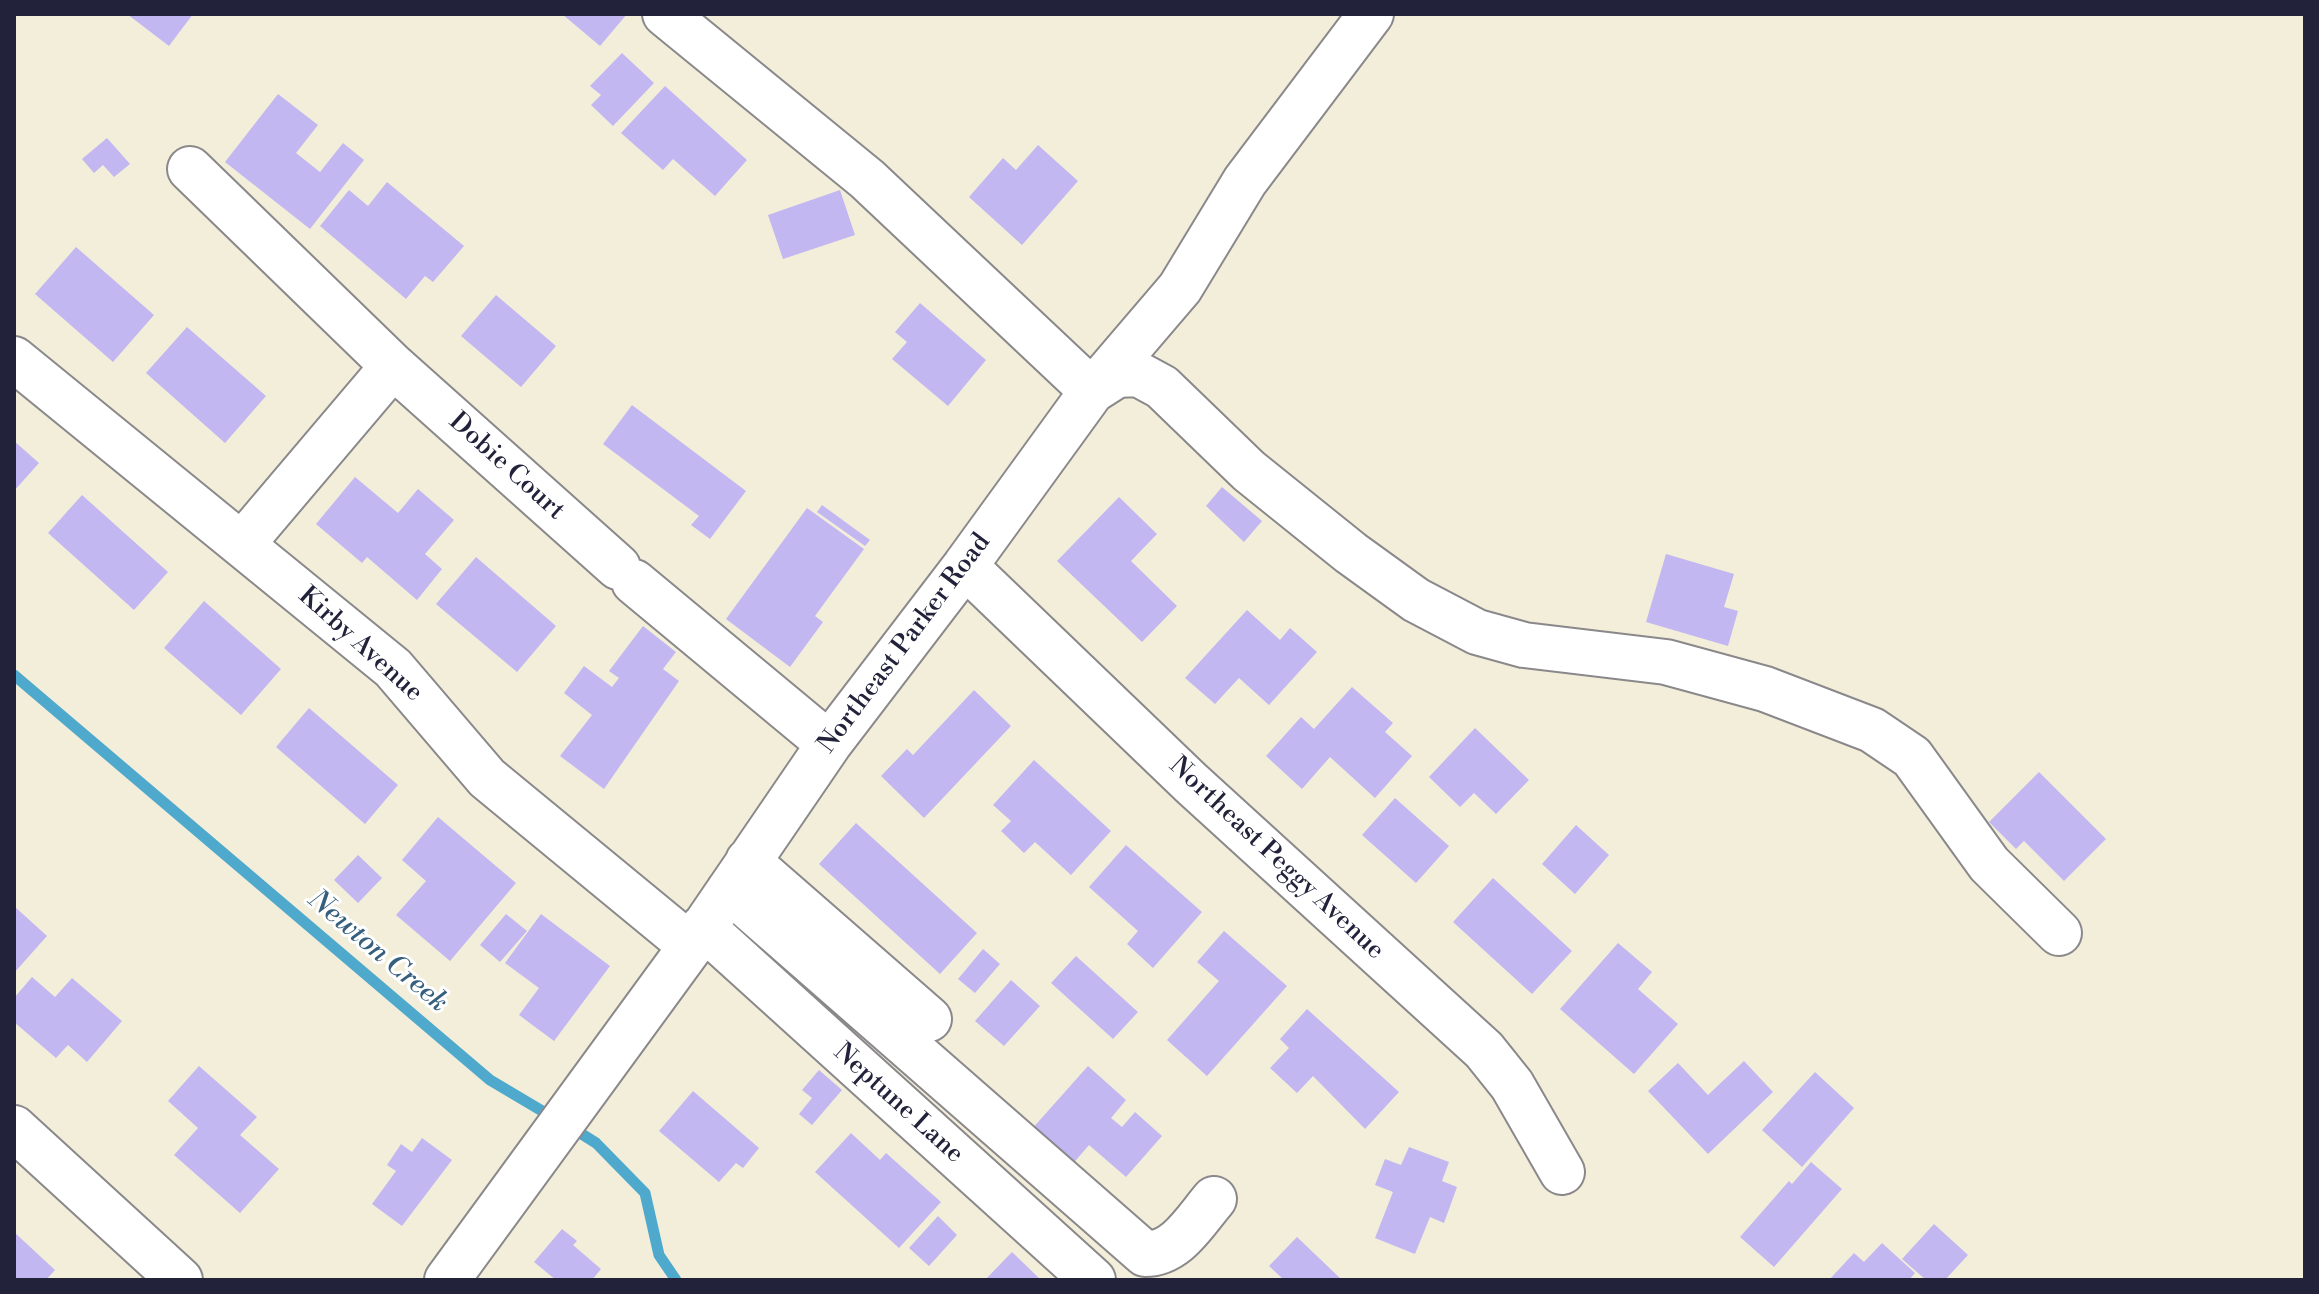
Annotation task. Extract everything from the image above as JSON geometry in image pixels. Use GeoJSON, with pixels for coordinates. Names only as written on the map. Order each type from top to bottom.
{"type":"FeatureCollection","features":[{"type":"Feature","properties":{"kind":"street"},"geometry":{"type":"LineString","coordinates":[[665,14],[867,179],[1092,391],[1117,375],[1138,374],[1162,387],[1249,471],[1351,553],[1416,600],[1477,632],[1524,645],[1666,662],[1765,689],[1872,730],[1912,757],[1989,864],[2059,933]]}},
{"type":"Feature","properties":{"kind":"street","name":"Northeast Parker Road"},"geometry":{"type":"LineString","coordinates":[[447,1280],[697,937],[829,744],[965,566],[1092,391],[1180,288],[1245,181],[1371,14]]}},
{"type":"Feature","properties":{"kind":"street","name":"Dobie Court"},"geometry":{"type":"LineString","coordinates":[[190,169],[393,366],[626,574],[829,744]]}},
{"type":"Feature","properties":{"kind":"street","name":"Kirby Avenue"},"geometry":{"type":"LineString","coordinates":[[14,359],[393,668],[487,778],[697,937]]}},
{"type":"Feature","properties":{"kind":"street"},"geometry":{"type":"LineString","coordinates":[[243,543],[393,366]]}},
{"type":"Feature","properties":{"kind":"street","name":"Northeast Peggy Avenue"},"geometry":{"type":"LineString","coordinates":[[965,566],[1191,783],[1484,1050],[1512,1085],[1562,1172]]}},
{"type":"Feature","properties":{"kind":"street"},"geometry":{"type":"LineString","coordinates":[[738,876],[929,1019]]}},
{"type":"Feature","properties":{"kind":"street"},"geometry":{"type":"LineString","coordinates":[[738,876],[1145,1254],[1159,1254],[1175,1245],[1214,1199]]}},
{"type":"Feature","properties":{"kind":"street","name":"Neptune Lane"},"geometry":{"type":"LineString","coordinates":[[697,937],[1093,1280]]}},
{"type":"Feature","properties":{"kind":"street"},"geometry":{"type":"LineString","coordinates":[[14,1128],[180,1280]]}},
{"type":"Feature","properties":{"kind":"building"},"geometry":{"type":"Polygon","coordinates":[[[127,14],[193,14],[169,46],[127,14]]]}},
{"type":"Feature","properties":{"kind":"building"},"geometry":{"type":"Polygon","coordinates":[[[562,14],[627,14],[600,46],[562,14]]]}},
{"type":"Feature","properties":{"kind":"building"},"geometry":{"type":"Polygon","coordinates":[[[622,53],[654,83],[613,126],[591,105],[601,95],[590,86],[622,53]]]}},
{"type":"Feature","properties":{"kind":"building"},"geometry":{"type":"Polygon","coordinates":[[[665,86],[747,160],[715,196],[673,159],[663,170],[621,133],[665,86]]]}},
{"type":"Feature","properties":{"kind":"building"},"geometry":{"type":"Polygon","coordinates":[[[278,94],[318,125],[296,153],[320,172],[343,143],[364,160],[310,229],[225,162],[278,94]]]}},
{"type":"Feature","properties":{"kind":"building"},"geometry":{"type":"Polygon","coordinates":[[[107,138],[130,164],[114,177],[103,165],[94,173],[82,159],[107,138]]]}},
{"type":"Feature","properties":{"kind":"building"},"geometry":{"type":"Polygon","coordinates":[[[1038,145],[1078,181],[1022,245],[969,197],[1003,158],[1016,170],[1038,145]]]}},
{"type":"Feature","properties":{"kind":"building"},"geometry":{"type":"Polygon","coordinates":[[[387,182],[464,246],[433,282],[425,276],[406,299],[320,226],[349,190],[368,206],[387,182]]]}},
{"type":"Feature","properties":{"kind":"building"},"geometry":{"type":"Polygon","coordinates":[[[840,190],[855,235],[783,259],[768,215],[840,190]]]}},
{"type":"Feature","properties":{"kind":"building"},"geometry":{"type":"Polygon","coordinates":[[[76,247],[154,315],[113,362],[35,294],[76,247]]]}},
{"type":"Feature","properties":{"kind":"building"},"geometry":{"type":"Polygon","coordinates":[[[496,295],[556,346],[521,387],[461,336],[496,295]]]}},
{"type":"Feature","properties":{"kind":"building"},"geometry":{"type":"Polygon","coordinates":[[[920,303],[986,360],[948,406],[892,359],[907,342],[895,332],[920,303]]]}},
{"type":"Feature","properties":{"kind":"building"},"geometry":{"type":"Polygon","coordinates":[[[187,327],[266,396],[225,443],[146,373],[187,327]]]}},
{"type":"Feature","properties":{"kind":"building"},"geometry":{"type":"Polygon","coordinates":[[[632,405],[746,491],[710,539],[691,525],[699,516],[603,444],[632,405]]]}},
{"type":"Feature","properties":{"kind":"building"},"geometry":{"type":"Polygon","coordinates":[[[14,441],[39,463],[14,491],[14,441]]]}},
{"type":"Feature","properties":{"kind":"building"},"geometry":{"type":"Polygon","coordinates":[[[355,477],[398,513],[418,489],[454,520],[425,554],[442,569],[417,600],[367,557],[362,563],[316,524],[355,477]]]}},
{"type":"Feature","properties":{"kind":"building"},"geometry":{"type":"Polygon","coordinates":[[[1222,487],[1262,521],[1244,542],[1206,506],[1222,487]]]}},
{"type":"Feature","properties":{"kind":"building"},"geometry":{"type":"Polygon","coordinates":[[[82,495],[168,572],[134,610],[48,533],[82,495]]]}},
{"type":"Feature","properties":{"kind":"building"},"geometry":{"type":"Polygon","coordinates":[[[1119,497],[1157,534],[1131,561],[1177,606],[1142,642],[1057,561],[1119,497]]]}},
{"type":"Feature","properties":{"kind":"building"},"geometry":{"type":"Polygon","coordinates":[[[822,505],[870,540],[865,546],[817,512],[822,505]]]}},
{"type":"Feature","properties":{"kind":"building"},"geometry":{"type":"Polygon","coordinates":[[[807,508],[864,549],[815,616],[823,622],[790,667],[726,619],[807,508]]]}},
{"type":"Feature","properties":{"kind":"building"},"geometry":{"type":"Polygon","coordinates":[[[1666,554],[1734,574],[1724,607],[1738,611],[1728,646],[1646,622],[1666,554]]]}},
{"type":"Feature","properties":{"kind":"building"},"geometry":{"type":"Polygon","coordinates":[[[476,557],[556,626],[517,672],[436,604],[476,557]]]}},
{"type":"Feature","properties":{"kind":"building"},"geometry":{"type":"Polygon","coordinates":[[[204,601],[281,669],[241,715],[164,648],[204,601]]]}},
{"type":"Feature","properties":{"kind":"building"},"geometry":{"type":"Polygon","coordinates":[[[1247,610],[1280,640],[1290,628],[1317,652],[1269,705],[1239,678],[1215,704],[1185,678],[1247,610]]]}},
{"type":"Feature","properties":{"kind":"building"},"geometry":{"type":"Polygon","coordinates":[[[643,626],[676,652],[663,669],[679,681],[604,789],[560,756],[592,715],[564,693],[584,666],[612,687],[619,678],[609,671],[643,626]]]}},
{"type":"Feature","properties":{"kind":"building"},"geometry":{"type":"Polygon","coordinates":[[[1352,687],[1393,723],[1385,732],[1412,756],[1375,798],[1330,757],[1302,789],[1266,756],[1301,717],[1314,729],[1352,687]]]}},
{"type":"Feature","properties":{"kind":"building"},"geometry":{"type":"Polygon","coordinates":[[[974,690],[1011,726],[924,818],[881,776],[907,749],[913,755],[974,690]]]}},
{"type":"Feature","properties":{"kind":"building"},"geometry":{"type":"Polygon","coordinates":[[[309,708],[398,785],[365,824],[276,747],[309,708]]]}},
{"type":"Feature","properties":{"kind":"building"},"geometry":{"type":"Polygon","coordinates":[[[1475,728],[1529,780],[1496,814],[1474,793],[1460,807],[1429,777],[1475,728]]]}},
{"type":"Feature","properties":{"kind":"building"},"geometry":{"type":"Polygon","coordinates":[[[1034,760],[1111,831],[1071,875],[1035,842],[1024,853],[1001,831],[1011,821],[993,805],[1034,760]]]}},
{"type":"Feature","properties":{"kind":"building"},"geometry":{"type":"Polygon","coordinates":[[[2039,772],[2106,839],[2064,881],[2024,841],[2016,849],[1989,822],[2039,772]]]}},
{"type":"Feature","properties":{"kind":"building"},"geometry":{"type":"Polygon","coordinates":[[[1395,798],[1449,846],[1416,883],[1362,835],[1395,798]]]}},
{"type":"Feature","properties":{"kind":"building"},"geometry":{"type":"Polygon","coordinates":[[[438,817],[516,883],[450,961],[396,915],[426,881],[402,860],[438,817]]]}},
{"type":"Feature","properties":{"kind":"building"},"geometry":{"type":"Polygon","coordinates":[[[856,823],[977,933],[940,974],[819,864],[856,823]]]}},
{"type":"Feature","properties":{"kind":"building"},"geometry":{"type":"Polygon","coordinates":[[[1576,825],[1609,855],[1575,894],[1542,864],[1576,825]]]}},
{"type":"Feature","properties":{"kind":"building"},"geometry":{"type":"Polygon","coordinates":[[[1126,845],[1202,912],[1153,968],[1127,944],[1138,931],[1089,887],[1126,845]]]}},
{"type":"Feature","properties":{"kind":"building"},"geometry":{"type":"Polygon","coordinates":[[[358,855],[382,878],[358,903],[334,880],[358,855]]]}},
{"type":"Feature","properties":{"kind":"building"},"geometry":{"type":"Polygon","coordinates":[[[1493,878],[1572,951],[1532,994],[1453,922],[1493,878]]]}},
{"type":"Feature","properties":{"kind":"building"},"geometry":{"type":"Polygon","coordinates":[[[14,906],[47,936],[14,973],[14,906]]]}},
{"type":"Feature","properties":{"kind":"building"},"geometry":{"type":"Polygon","coordinates":[[[506,914],[527,931],[500,962],[480,945],[506,914]]]}},
{"type":"Feature","properties":{"kind":"building"},"geometry":{"type":"Polygon","coordinates":[[[541,914],[610,966],[554,1041],[519,1015],[539,988],[505,963],[541,914]]]}},
{"type":"Feature","properties":{"kind":"building"},"geometry":{"type":"Polygon","coordinates":[[[1224,931],[1287,986],[1207,1076],[1167,1040],[1219,981],[1197,962],[1224,931]]]}},
{"type":"Feature","properties":{"kind":"building"},"geometry":{"type":"Polygon","coordinates":[[[1618,943],[1652,972],[1638,989],[1678,1024],[1634,1074],[1560,1009],[1618,943]]]}},
{"type":"Feature","properties":{"kind":"building"},"geometry":{"type":"Polygon","coordinates":[[[983,949],[1000,964],[975,993],[958,979],[983,949]]]}},
{"type":"Feature","properties":{"kind":"building"},"geometry":{"type":"Polygon","coordinates":[[[1076,956],[1138,1012],[1113,1039],[1051,983],[1076,956]]]}},
{"type":"Feature","properties":{"kind":"building"},"geometry":{"type":"Polygon","coordinates":[[[32,977],[55,997],[72,978],[122,1021],[87,1062],[68,1045],[56,1058],[14,1022],[14,998],[32,977]]]}},
{"type":"Feature","properties":{"kind":"building"},"geometry":{"type":"Polygon","coordinates":[[[1011,980],[1040,1006],[1004,1046],[975,1021],[1011,980]]]}},
{"type":"Feature","properties":{"kind":"building"},"geometry":{"type":"Polygon","coordinates":[[[1307,1009],[1399,1092],[1365,1129],[1313,1076],[1297,1093],[1270,1068],[1289,1048],[1280,1039],[1307,1009]]]}},
{"type":"Feature","properties":{"kind":"building"},"geometry":{"type":"Polygon","coordinates":[[[1744,1061],[1773,1092],[1708,1154],[1648,1091],[1678,1063],[1708,1095],[1744,1061]]]}},
{"type":"Feature","properties":{"kind":"building"},"geometry":{"type":"Polygon","coordinates":[[[199,1066],[257,1117],[240,1135],[279,1169],[240,1213],[174,1155],[198,1128],[168,1101],[199,1066]]]}},
{"type":"Feature","properties":{"kind":"building"},"geometry":{"type":"Polygon","coordinates":[[[1088,1066],[1126,1100],[1111,1118],[1122,1127],[1135,1112],[1162,1136],[1126,1177],[1089,1145],[1064,1174],[1023,1139],[1088,1066]]]}},
{"type":"Feature","properties":{"kind":"building"},"geometry":{"type":"Polygon","coordinates":[[[819,1070],[842,1090],[812,1125],[799,1114],[812,1098],[802,1090],[819,1070]]]}},
{"type":"Feature","properties":{"kind":"building"},"geometry":{"type":"Polygon","coordinates":[[[1815,1072],[1854,1108],[1802,1167],[1762,1130],[1815,1072]]]}},
{"type":"Feature","properties":{"kind":"building"},"geometry":{"type":"Polygon","coordinates":[[[693,1091],[759,1148],[743,1168],[736,1163],[719,1182],[659,1131],[693,1091]]]}},
{"type":"Feature","properties":{"kind":"building"},"geometry":{"type":"Polygon","coordinates":[[[851,1133],[880,1160],[886,1153],[941,1202],[899,1248],[815,1172],[851,1133]]]}},
{"type":"Feature","properties":{"kind":"building"},"geometry":{"type":"Polygon","coordinates":[[[422,1138],[452,1160],[402,1226],[372,1204],[396,1171],[387,1165],[401,1144],[412,1152],[422,1138]]]}},
{"type":"Feature","properties":{"kind":"building"},"geometry":{"type":"Polygon","coordinates":[[[1409,1147],[1449,1162],[1442,1181],[1457,1187],[1444,1223],[1430,1217],[1415,1254],[1375,1238],[1393,1192],[1375,1185],[1385,1159],[1401,1165],[1409,1147]]]}},
{"type":"Feature","properties":{"kind":"building"},"geometry":{"type":"Polygon","coordinates":[[[1811,1162],[1842,1189],[1774,1267],[1740,1237],[1789,1181],[1792,1184],[1811,1162]]]}},
{"type":"Feature","properties":{"kind":"building"},"geometry":{"type":"Polygon","coordinates":[[[938,1216],[957,1235],[929,1266],[909,1248],[938,1216]]]}},
{"type":"Feature","properties":{"kind":"building"},"geometry":{"type":"Polygon","coordinates":[[[1934,1224],[1968,1255],[1945,1280],[1926,1280],[1902,1259],[1934,1224]]]}},
{"type":"Feature","properties":{"kind":"building"},"geometry":{"type":"Polygon","coordinates":[[[562,1229],[577,1241],[573,1245],[601,1269],[592,1280],[556,1280],[534,1262],[562,1229]]]}},
{"type":"Feature","properties":{"kind":"building"},"geometry":{"type":"Polygon","coordinates":[[[14,1232],[55,1270],[46,1280],[14,1280],[14,1232]]]}},
{"type":"Feature","properties":{"kind":"building"},"geometry":{"type":"Polygon","coordinates":[[[1297,1237],[1342,1280],[1284,1280],[1269,1266],[1297,1237]]]}},
{"type":"Feature","properties":{"kind":"building"},"geometry":{"type":"Polygon","coordinates":[[[1882,1243],[1915,1273],[1909,1280],[1829,1280],[1854,1253],[1864,1262],[1882,1243]]]}},
{"type":"Feature","properties":{"kind":"building"},"geometry":{"type":"Polygon","coordinates":[[[1012,1252],[1041,1280],[985,1280],[1012,1252]]]}},
{"type":"Feature","properties":{"kind":"waterway","name":"Newton Creek"},"geometry":{"type":"LineString","coordinates":[[14,675],[490,1080],[554,1118]]}},
{"type":"Feature","properties":{"kind":"waterway","name":"Newton Creek"},"geometry":{"type":"LineString","coordinates":[[569,1126],[596,1143],[645,1193],[659,1255],[676,1280]]}}]}
